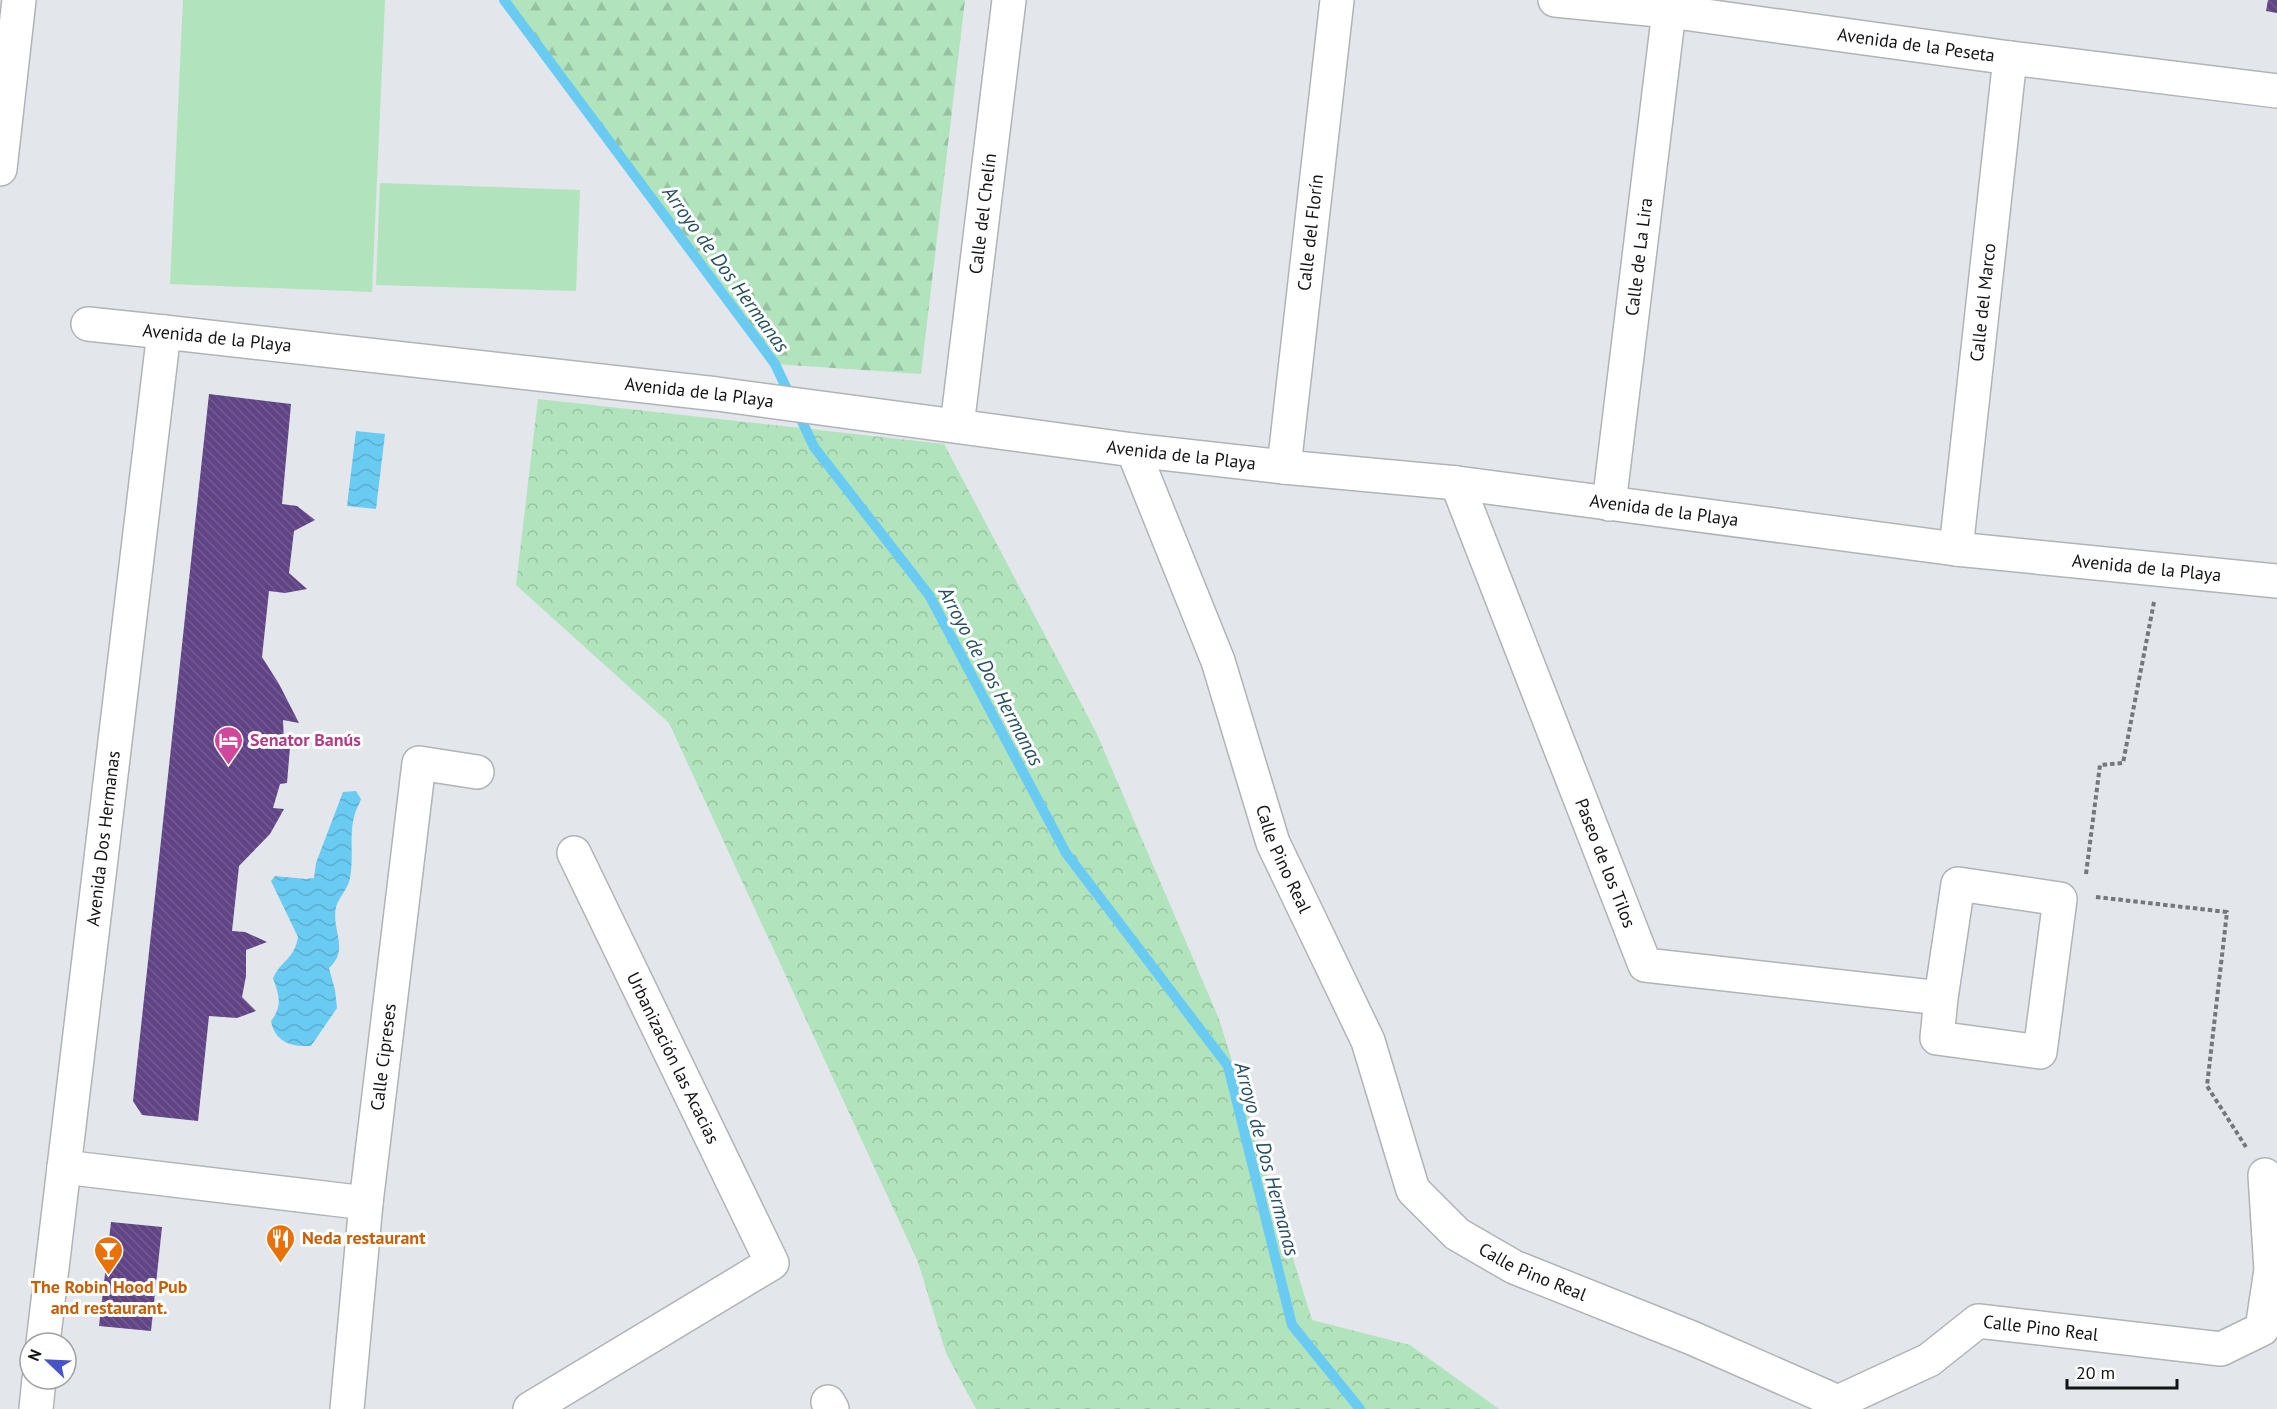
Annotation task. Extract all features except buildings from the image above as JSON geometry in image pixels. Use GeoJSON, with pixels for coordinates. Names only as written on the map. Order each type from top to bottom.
{"type":"FeatureCollection","features":[{"type":"Feature","properties":{"kind":"main road"},"geometry":{"type":"LineString","coordinates":[[0,169],[20,0]]}},
{"type":"Feature","properties":{"kind":"main road","name":"Calle del Chelín"},"geometry":{"type":"LineString","coordinates":[[957,426],[1010,0]]}},
{"type":"Feature","properties":{"kind":"main road","name":"Calle del Florín"},"geometry":{"type":"LineString","coordinates":[[1284,467],[1337,0]]}},
{"type":"Feature","properties":{"kind":"main road","name":"Avenida de la Peseta"},"geometry":{"type":"LineString","coordinates":[[1555,0],[1669,11],[2010,58],[2277,91]]}},
{"type":"Feature","properties":{"kind":"main road","name":"Calle de La Lira"},"geometry":{"type":"LineString","coordinates":[[1609,504],[1669,11]]}},
{"type":"Feature","properties":{"kind":"main road","name":"Calle del Marco"},"geometry":{"type":"LineString","coordinates":[[1956,549],[2010,58]]}},
{"type":"Feature","properties":{"kind":"main road","name":"Avenida de la Playa"},"geometry":{"type":"LineString","coordinates":[[88,324],[717,394],[1133,450],[1457,483],[1956,549],[2277,581]]}},
{"type":"Feature","properties":{"kind":"main road","name":"Avenida Dos Hermanas"},"geometry":{"type":"LineString","coordinates":[[44,1331],[164,332]]}},
{"type":"Feature","properties":{"kind":"main road","name":"Calle Pino Real"},"geometry":{"type":"LineString","coordinates":[[1133,450],[1218,661],[1273,843],[1368,1041],[1413,1190],[1457,1234],[1514,1267],[1692,1338],[1838,1402],[1929,1360],[1978,1321],[2221,1349],[2262,1329],[2271,1270],[2265,1175]]}},
{"type":"Feature","properties":{"kind":"main road","name":"Paseo de los Tilos"},"geometry":{"type":"LineString","coordinates":[[1457,483],[1645,965],[1941,998]]}},
{"type":"Feature","properties":{"kind":"main road","name":"Calle Cipreses"},"geometry":{"type":"LineString","coordinates":[[347,1409],[366,1203],[419,763],[477,772]]}},
{"type":"Feature","properties":{"kind":"main road","name":"Urbanización las Acacias"},"geometry":{"type":"LineString","coordinates":[[530,1409],[772,1263],[574,853]]}},
{"type":"Feature","properties":{"kind":"main road"},"geometry":{"type":"LineString","coordinates":[[1958,885],[2060,899],[2040,1052],[1937,1038],[1941,998],[1958,885]]}},
{"type":"Feature","properties":{"kind":"main road"},"geometry":{"type":"LineString","coordinates":[[64,1167],[366,1203]]}},
{"type":"Feature","properties":{"kind":"main road"},"geometry":{"type":"LineString","coordinates":[[36,1409],[38,1391]]}},
{"type":"Feature","properties":{"kind":"path"},"geometry":{"type":"LineString","coordinates":[[2085,884],[2100,765],[2123,763],[2160,570]]}},
{"type":"Feature","properties":{"kind":"path"},"geometry":{"type":"LineString","coordinates":[[2094,897],[2227,912],[2207,1086],[2265,1175]]}},
{"type":"Feature","properties":{"kind":"green space"},"geometry":{"type":"Polygon","coordinates":[[[183,0],[385,0],[372,292],[170,284],[183,0]]]}},
{"type":"Feature","properties":{"kind":"green space"},"geometry":{"type":"Polygon","coordinates":[[[504,0],[965,0],[921,374],[775,364],[504,0]]]}},
{"type":"Feature","properties":{"kind":"green space"},"geometry":{"type":"Polygon","coordinates":[[[380,183],[580,190],[576,291],[376,285],[380,183]]]}},
{"type":"Feature","properties":{"kind":"green space"},"geometry":{"type":"Polygon","coordinates":[[[538,399],[944,444],[1096,732],[1219,1019],[1312,1320],[1410,1345],[1499,1409],[976,1409],[946,1353],[918,1262],[669,723],[516,585],[538,399]]]}},
{"type":"Feature","properties":{"kind":"water"},"geometry":{"type":"Polygon","coordinates":[[[356,431],[385,434],[376,509],[347,506],[356,431]]]}},
{"type":"Feature","properties":{"kind":"water"},"geometry":{"type":"Polygon","coordinates":[[[356,791],[361,799],[353,824],[350,878],[336,907],[339,947],[335,961],[329,968],[337,1008],[311,1046],[291,1044],[276,1034],[271,1021],[275,1016],[279,1000],[273,978],[291,955],[298,937],[271,881],[275,876],[314,878],[316,863],[343,792],[356,791]]]}},
{"type":"Feature","properties":{"kind":"waterway","name":"Arroyo de Dos Hermanas"},"geometry":{"type":"LineString","coordinates":[[504,0],[775,364],[814,447],[929,595],[1066,853],[1228,1066],[1292,1325],[1360,1409]]}},
{"type":"Feature","properties":{"kind":"place","name":"Senator Banús"},"geometry":{"type":"Point","coordinates":[229,766]}},
{"type":"Feature","properties":{"kind":"place","name":"Neda restaurant"},"geometry":{"type":"Point","coordinates":[281,1264]}},
{"type":"Feature","properties":{"kind":"place","name":"The Robin Hood Pub and restaurant."},"geometry":{"type":"Point","coordinates":[109,1276]}}]}
